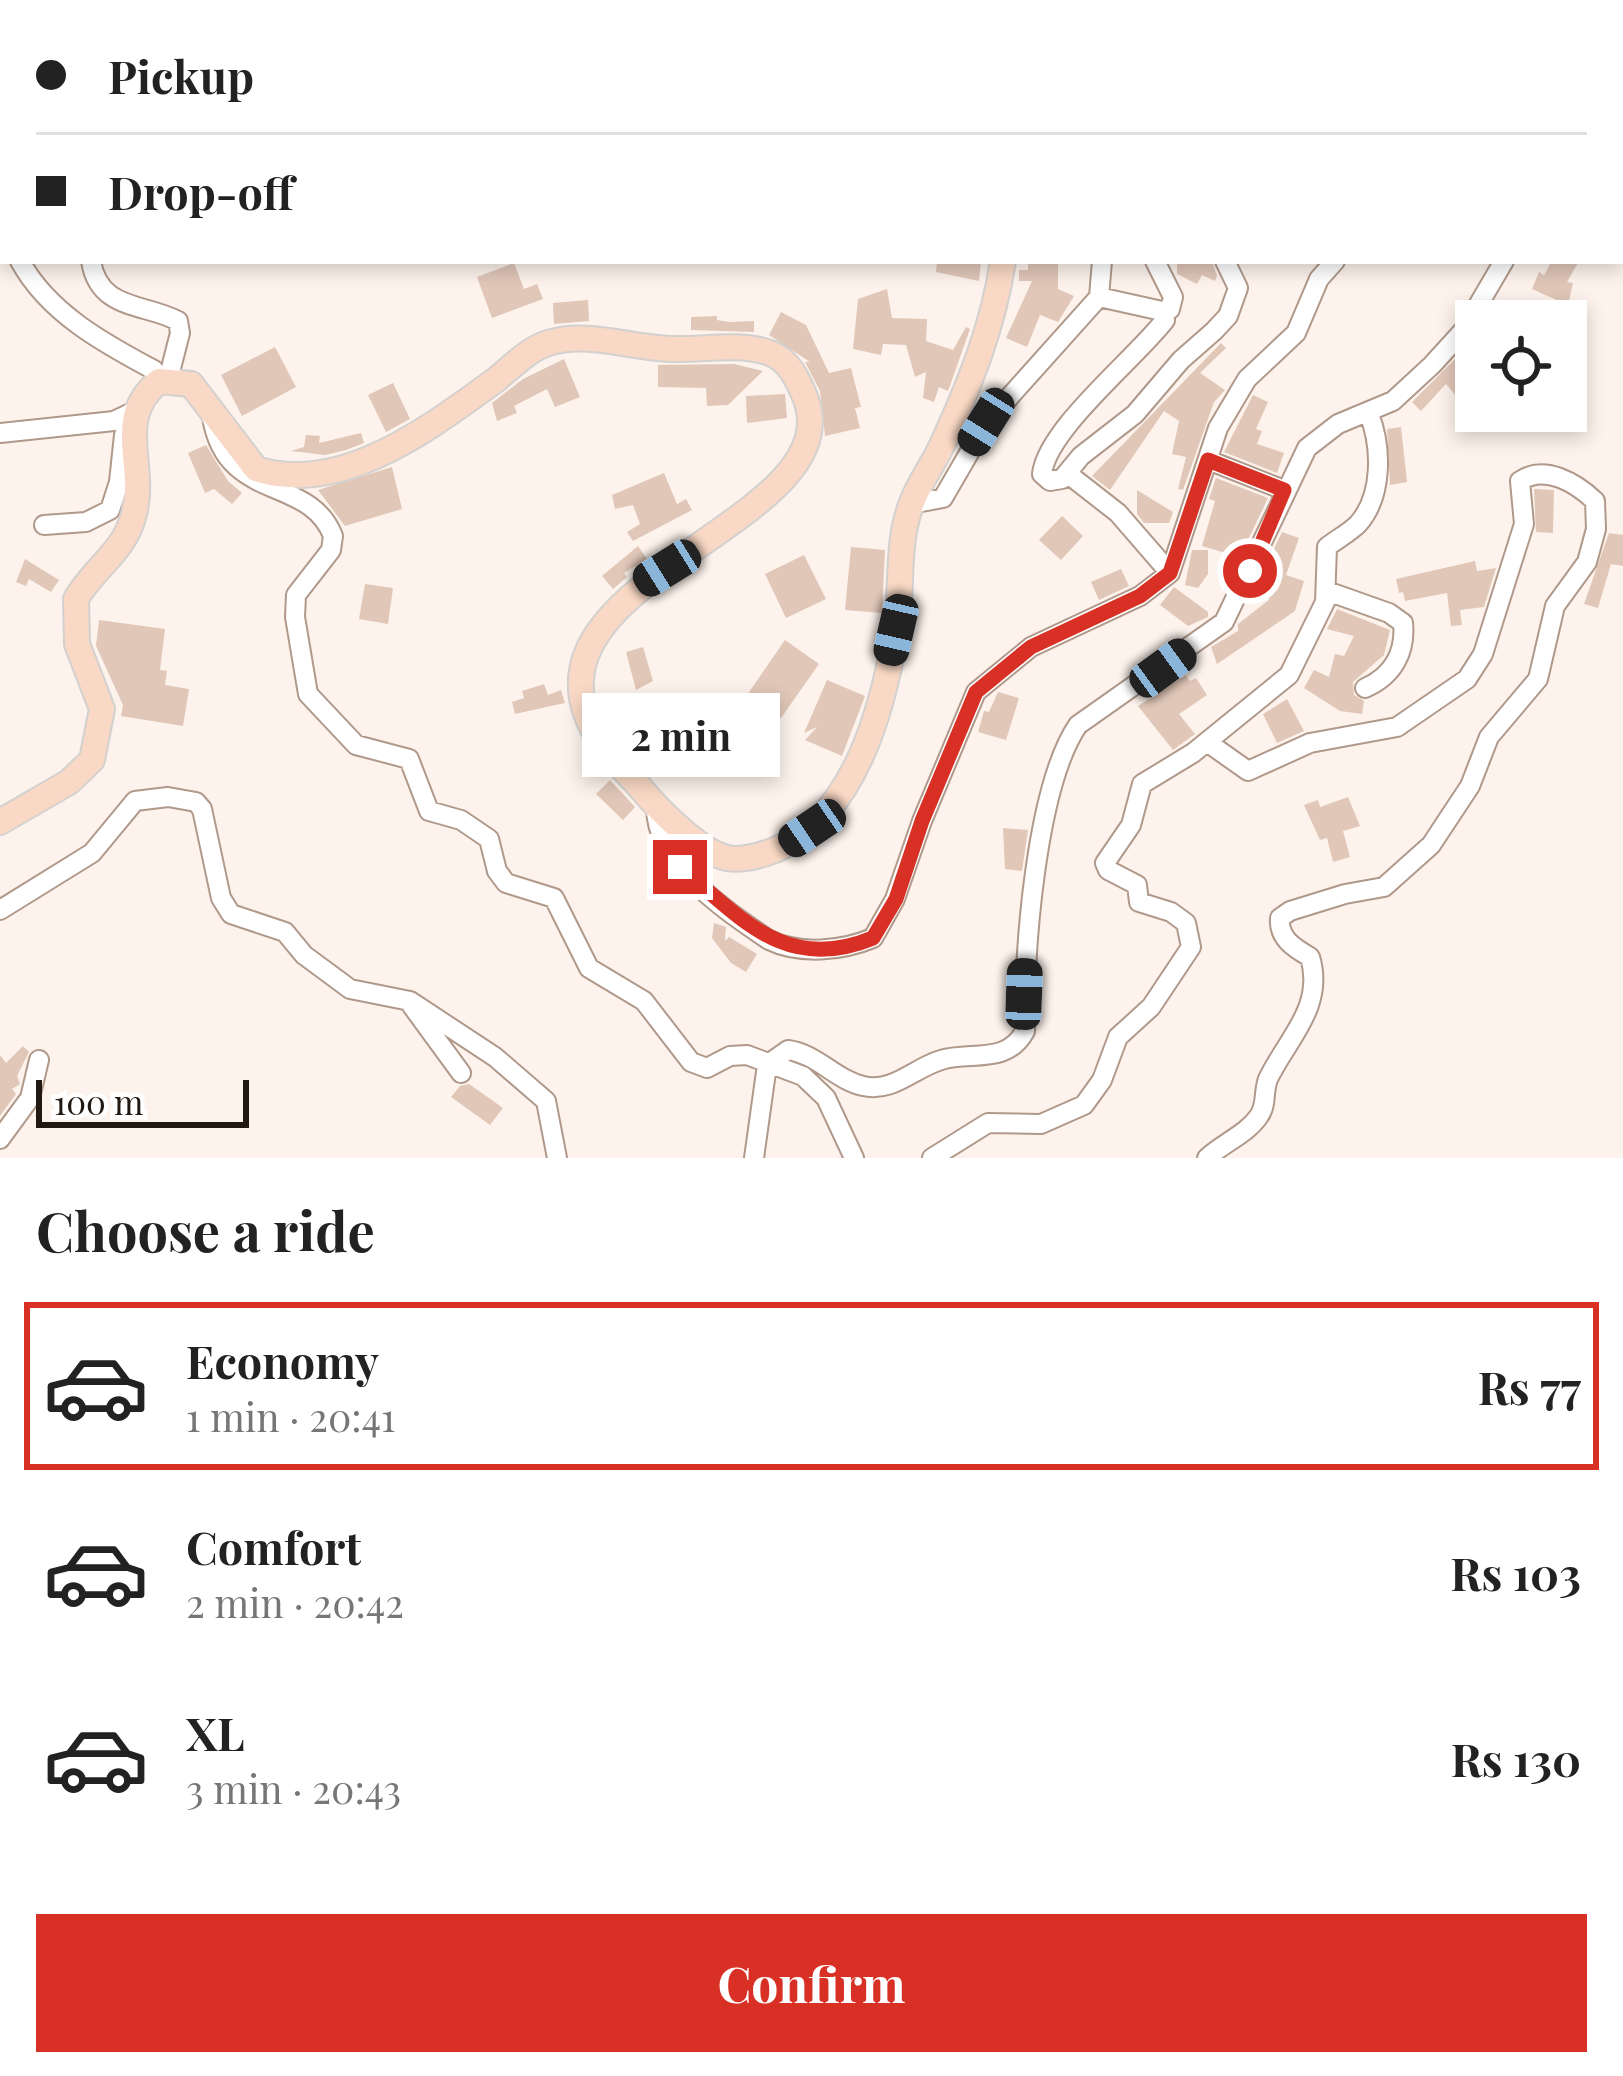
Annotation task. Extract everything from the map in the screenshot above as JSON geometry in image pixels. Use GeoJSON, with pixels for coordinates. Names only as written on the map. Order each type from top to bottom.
{"type":"FeatureCollection","features":[{"type":"Feature","properties":{"kind":"main road"},"geometry":{"type":"LineString","coordinates":[[0,822],[69,782],[92,760],[102,709],[77,644],[76,598],[125,541],[136,511],[134,420],[164,380],[191,384],[256,469],[304,477],[334,471],[398,443],[544,344],[566,339],[774,354],[796,374],[809,406],[807,446],[798,461],[737,519],[637,587],[584,659],[581,680],[586,711],[599,740],[656,807],[726,858],[760,856],[791,843],[837,804],[864,744],[896,630],[901,548],[911,504],[984,350],[1002,264]]}},
{"type":"Feature","properties":{"kind":"street"},"geometry":{"type":"LineString","coordinates":[[22,264],[42,291],[93,337],[164,380],[180,333],[178,321],[120,305],[93,274],[91,264]]}},
{"type":"Feature","properties":{"kind":"street"},"geometry":{"type":"LineString","coordinates":[[911,504],[943,498],[986,422],[1099,297],[1102,264]]}},
{"type":"Feature","properties":{"kind":"street"},"geometry":{"type":"LineString","coordinates":[[1099,297],[1170,309],[1173,297],[1156,264]]}},
{"type":"Feature","properties":{"kind":"street"},"geometry":{"type":"LineString","coordinates":[[1162,311],[1165,320],[1152,336],[1077,414],[1043,465],[1044,478],[1050,481],[1068,474],[1081,455],[1135,414],[1181,360],[1228,316],[1238,288],[1226,264]]}},
{"type":"Feature","properties":{"kind":"street"},"geometry":{"type":"LineString","coordinates":[[656,807],[656,823],[680,867],[769,940],[784,947],[815,950],[873,938],[896,899],[922,821],[976,692],[1031,647],[1140,596],[1170,573],[1232,403],[1247,380],[1296,333],[1319,279],[1332,264]]}},
{"type":"Feature","properties":{"kind":"street"},"geometry":{"type":"LineString","coordinates":[[754,1158],[761,1093],[772,1061],[788,1050],[800,1052],[855,1084],[880,1088],[939,1060],[991,1056],[1020,1040],[1025,1031],[1026,930],[1056,768],[1067,741],[1078,725],[1224,622],[1241,594],[1284,490],[1320,435],[1393,400],[1450,348],[1502,264]]}},
{"type":"Feature","properties":{"kind":"street"},"geometry":{"type":"LineString","coordinates":[[211,408],[218,437],[231,461],[257,484],[315,508],[333,536],[331,550],[299,587],[295,607],[311,701],[356,745],[409,759],[429,811],[461,820],[489,839],[497,871],[506,883],[554,898],[589,968],[644,1001],[691,1061],[707,1068],[737,1054],[772,1061],[818,1087],[854,1158]]}},
{"type":"Feature","properties":{"kind":"street"},"geometry":{"type":"LineString","coordinates":[[932,1158],[988,1123],[1047,1123],[1084,1105],[1096,1092],[1118,1037],[1151,1007],[1192,939],[1186,923],[1171,912],[1139,902],[1137,885],[1117,876],[1106,863],[1131,825],[1142,784],[1207,742],[1289,675],[1319,620],[1327,591],[1328,547],[1362,518],[1376,486],[1376,443],[1369,414]]}},
{"type":"Feature","properties":{"kind":"street"},"geometry":{"type":"LineString","coordinates":[[0,433],[134,420]]}},
{"type":"Feature","properties":{"kind":"street"},"geometry":{"type":"LineString","coordinates":[[44,525],[103,517],[116,498],[124,435],[134,420]]}},
{"type":"Feature","properties":{"kind":"street"},"geometry":{"type":"LineString","coordinates":[[1208,460],[1284,490]]}},
{"type":"Feature","properties":{"kind":"street"},"geometry":{"type":"LineString","coordinates":[[1068,474],[1118,513],[1170,573]]}},
{"type":"Feature","properties":{"kind":"street"},"geometry":{"type":"LineString","coordinates":[[1207,742],[1248,771],[1310,743],[1384,732],[1415,718],[1467,679],[1483,654],[1524,524],[1520,481],[1534,474],[1562,478],[1580,486],[1594,501],[1596,529],[1587,562],[1555,606],[1538,680],[1489,737],[1470,786],[1425,854],[1384,887],[1345,894],[1280,918],[1292,947],[1310,957],[1308,1009],[1267,1082],[1262,1113],[1208,1158]]}},
{"type":"Feature","properties":{"kind":"street"},"geometry":{"type":"LineString","coordinates":[[1327,591],[1389,613],[1403,623],[1405,643],[1399,658],[1365,688]]}},
{"type":"Feature","properties":{"kind":"street"},"geometry":{"type":"LineString","coordinates":[[0,910],[92,854],[135,801],[187,799],[202,809],[221,898],[231,914],[285,932],[304,955],[350,989],[410,1001],[496,1057],[539,1092],[551,1110],[557,1158]]}},
{"type":"Feature","properties":{"kind":"street"},"geometry":{"type":"LineString","coordinates":[[410,1001],[461,1073]]}},
{"type":"Feature","properties":{"kind":"street"},"geometry":{"type":"LineString","coordinates":[[0,1139],[30,1098],[39,1060]]}},
{"type":"Feature","properties":{"kind":"building"},"geometry":{"type":"Polygon","coordinates":[[[514,264],[524,289],[537,284],[543,299],[492,318],[477,277],[514,264]]]}},
{"type":"Feature","properties":{"kind":"building"},"geometry":{"type":"Polygon","coordinates":[[[937,264],[981,264],[979,281],[936,272],[937,264]]]}},
{"type":"Feature","properties":{"kind":"building"},"geometry":{"type":"Polygon","coordinates":[[[1028,264],[1058,264],[1058,289],[1074,296],[1058,322],[1040,315],[1027,347],[1006,338],[1032,281],[1019,281],[1019,270],[1028,270],[1028,264]]]}},
{"type":"Feature","properties":{"kind":"building"},"geometry":{"type":"Polygon","coordinates":[[[1177,264],[1213,264],[1217,276],[1215,281],[1202,275],[1197,284],[1177,274],[1177,264]]]}},
{"type":"Feature","properties":{"kind":"building"},"geometry":{"type":"Polygon","coordinates":[[[1550,264],[1577,264],[1567,282],[1573,283],[1569,300],[1532,289],[1539,272],[1544,275],[1550,264]]]}},
{"type":"Feature","properties":{"kind":"building"},"geometry":{"type":"Polygon","coordinates":[[[887,289],[892,318],[927,319],[926,341],[953,350],[966,327],[970,329],[948,391],[939,387],[934,402],[923,398],[926,372],[915,377],[906,345],[883,344],[881,355],[853,349],[858,299],[887,289]]]}},
{"type":"Feature","properties":{"kind":"building"},"geometry":{"type":"Polygon","coordinates":[[[588,300],[589,321],[554,324],[553,303],[588,300]]]}},
{"type":"Feature","properties":{"kind":"building"},"geometry":{"type":"Polygon","coordinates":[[[781,312],[806,325],[829,373],[851,368],[861,407],[855,408],[860,428],[825,436],[820,391],[805,362],[810,362],[769,335],[781,312]]]}},
{"type":"Feature","properties":{"kind":"building"},"geometry":{"type":"Polygon","coordinates":[[[717,316],[729,322],[754,321],[754,332],[691,330],[691,317],[717,316]]]}},
{"type":"Feature","properties":{"kind":"building"},"geometry":{"type":"Polygon","coordinates":[[[1221,343],[1226,348],[1200,373],[1225,390],[1214,402],[1183,490],[1178,489],[1186,457],[1172,454],[1179,421],[1164,411],[1110,490],[1092,476],[1221,343]]]}},
{"type":"Feature","properties":{"kind":"building"},"geometry":{"type":"Polygon","coordinates":[[[275,347],[296,387],[242,416],[221,375],[275,347]]]}},
{"type":"Feature","properties":{"kind":"building"},"geometry":{"type":"Polygon","coordinates":[[[564,359],[580,397],[555,407],[547,389],[514,406],[517,413],[497,421],[492,403],[523,379],[564,359]]]}},
{"type":"Feature","properties":{"kind":"building"},"geometry":{"type":"Polygon","coordinates":[[[1455,359],[1455,395],[1446,384],[1421,411],[1412,402],[1455,359]]]}},
{"type":"Feature","properties":{"kind":"building"},"geometry":{"type":"Polygon","coordinates":[[[734,364],[763,371],[728,405],[707,406],[706,388],[658,387],[658,365],[734,364]]]}},
{"type":"Feature","properties":{"kind":"building"},"geometry":{"type":"Polygon","coordinates":[[[393,383],[410,419],[386,432],[368,395],[393,383]]]}},
{"type":"Feature","properties":{"kind":"building"},"geometry":{"type":"Polygon","coordinates":[[[785,394],[787,418],[747,423],[746,396],[785,394]]]}},
{"type":"Feature","properties":{"kind":"building"},"geometry":{"type":"Polygon","coordinates":[[[1253,395],[1268,402],[1256,429],[1262,431],[1257,444],[1284,453],[1277,473],[1224,452],[1253,395]]]}},
{"type":"Feature","properties":{"kind":"building"},"geometry":{"type":"Polygon","coordinates":[[[1401,427],[1407,482],[1390,485],[1387,429],[1401,427]]]}},
{"type":"Feature","properties":{"kind":"building"},"geometry":{"type":"Polygon","coordinates":[[[361,433],[364,443],[346,450],[325,455],[291,451],[304,447],[306,435],[320,436],[319,443],[361,433]]]}},
{"type":"Feature","properties":{"kind":"building"},"geometry":{"type":"Polygon","coordinates":[[[206,445],[228,481],[242,493],[232,504],[214,489],[205,493],[188,453],[206,445]]]}},
{"type":"Feature","properties":{"kind":"building"},"geometry":{"type":"Polygon","coordinates":[[[392,467],[402,509],[345,526],[318,490],[392,467]]]}},
{"type":"Feature","properties":{"kind":"building"},"geometry":{"type":"Polygon","coordinates":[[[664,473],[677,504],[686,499],[692,510],[633,541],[627,532],[640,524],[633,505],[615,509],[612,495],[664,473]]]}},
{"type":"Feature","properties":{"kind":"building"},"geometry":{"type":"Polygon","coordinates":[[[1216,478],[1268,498],[1230,578],[1236,556],[1202,546],[1215,501],[1209,499],[1216,478]]]}},
{"type":"Feature","properties":{"kind":"building"},"geometry":{"type":"Polygon","coordinates":[[[1534,489],[1554,490],[1553,533],[1536,532],[1534,489]]]}},
{"type":"Feature","properties":{"kind":"building"},"geometry":{"type":"Polygon","coordinates":[[[1137,490],[1173,512],[1169,523],[1144,523],[1137,514],[1137,490]]]}},
{"type":"Feature","properties":{"kind":"building"},"geometry":{"type":"Polygon","coordinates":[[[1062,516],[1083,536],[1061,560],[1039,540],[1062,516]]]}},
{"type":"Feature","properties":{"kind":"building"},"geometry":{"type":"Polygon","coordinates":[[[1282,532],[1299,538],[1286,575],[1304,581],[1295,611],[1217,664],[1211,647],[1238,631],[1238,624],[1270,599],[1253,592],[1282,532]]]}},
{"type":"Feature","properties":{"kind":"building"},"geometry":{"type":"Polygon","coordinates":[[[1609,533],[1623,535],[1623,566],[1611,564],[1598,608],[1584,604],[1609,533]]]}},
{"type":"Feature","properties":{"kind":"building"},"geometry":{"type":"Polygon","coordinates":[[[638,546],[647,559],[624,573],[627,577],[613,589],[602,576],[638,546]]]}},
{"type":"Feature","properties":{"kind":"building"},"geometry":{"type":"Polygon","coordinates":[[[851,547],[885,550],[882,613],[845,610],[851,547]]]}},
{"type":"Feature","properties":{"kind":"building"},"geometry":{"type":"Polygon","coordinates":[[[1192,550],[1208,550],[1208,574],[1198,588],[1185,585],[1192,550]]]}},
{"type":"Feature","properties":{"kind":"building"},"geometry":{"type":"Polygon","coordinates":[[[804,555],[826,599],[786,618],[765,574],[804,555]]]}},
{"type":"Feature","properties":{"kind":"building"},"geometry":{"type":"Polygon","coordinates":[[[25,559],[59,580],[51,592],[29,579],[26,586],[16,582],[25,559]]]}},
{"type":"Feature","properties":{"kind":"building"},"geometry":{"type":"Polygon","coordinates":[[[1475,561],[1477,571],[1496,568],[1484,607],[1460,610],[1462,625],[1451,626],[1447,593],[1405,601],[1403,592],[1399,593],[1396,579],[1475,561]]]}},
{"type":"Feature","properties":{"kind":"building"},"geometry":{"type":"Polygon","coordinates":[[[1121,569],[1129,586],[1099,600],[1091,582],[1121,569]]]}},
{"type":"Feature","properties":{"kind":"building"},"geometry":{"type":"Polygon","coordinates":[[[365,584],[393,588],[388,624],[359,619],[365,584]]]}},
{"type":"Feature","properties":{"kind":"building"},"geometry":{"type":"Polygon","coordinates":[[[1174,587],[1208,612],[1208,617],[1188,626],[1160,605],[1174,587]]]}},
{"type":"Feature","properties":{"kind":"building"},"geometry":{"type":"Polygon","coordinates":[[[1337,609],[1390,630],[1384,655],[1353,682],[1354,695],[1364,701],[1362,714],[1340,711],[1304,688],[1314,670],[1329,677],[1335,654],[1344,656],[1354,636],[1327,629],[1337,609]]]}},
{"type":"Feature","properties":{"kind":"building"},"geometry":{"type":"Polygon","coordinates":[[[99,620],[165,629],[160,670],[167,671],[165,685],[189,689],[183,726],[121,716],[123,705],[96,646],[99,620]]]}},
{"type":"Feature","properties":{"kind":"building"},"geometry":{"type":"Polygon","coordinates":[[[785,640],[819,664],[781,718],[747,695],[785,640]]]}},
{"type":"Feature","properties":{"kind":"building"},"geometry":{"type":"Polygon","coordinates":[[[643,647],[653,681],[636,690],[626,652],[643,647]]]}},
{"type":"Feature","properties":{"kind":"building"},"geometry":{"type":"Polygon","coordinates":[[[1186,675],[1190,681],[1196,678],[1207,695],[1179,714],[1195,734],[1173,750],[1138,706],[1186,675]]]}},
{"type":"Feature","properties":{"kind":"building"},"geometry":{"type":"Polygon","coordinates":[[[827,680],[865,696],[842,756],[805,740],[817,727],[804,733],[827,680]]]}},
{"type":"Feature","properties":{"kind":"building"},"geometry":{"type":"Polygon","coordinates":[[[544,684],[548,695],[561,690],[565,703],[515,714],[512,702],[524,698],[522,691],[544,684]]]}},
{"type":"Feature","properties":{"kind":"building"},"geometry":{"type":"Polygon","coordinates":[[[998,692],[1019,698],[1006,740],[978,732],[984,711],[989,712],[998,692]]]}},
{"type":"Feature","properties":{"kind":"building"},"geometry":{"type":"Polygon","coordinates":[[[1287,699],[1304,731],[1277,743],[1263,714],[1287,699]]]}},
{"type":"Feature","properties":{"kind":"building"},"geometry":{"type":"Polygon","coordinates":[[[610,780],[635,807],[623,820],[596,794],[610,780]]]}},
{"type":"Feature","properties":{"kind":"building"},"geometry":{"type":"Polygon","coordinates":[[[1348,797],[1360,826],[1343,831],[1350,857],[1333,862],[1327,838],[1320,840],[1304,805],[1318,800],[1320,807],[1348,797]]]}},
{"type":"Feature","properties":{"kind":"building"},"geometry":{"type":"Polygon","coordinates":[[[1003,828],[1028,830],[1022,871],[1005,869],[1003,828]]]}},
{"type":"Feature","properties":{"kind":"building"},"geometry":{"type":"Polygon","coordinates":[[[714,923],[726,927],[725,941],[729,937],[757,954],[746,972],[731,963],[712,938],[714,923]]]}},
{"type":"Feature","properties":{"kind":"building"},"geometry":{"type":"Polygon","coordinates":[[[23,1046],[29,1052],[17,1076],[20,1084],[12,1089],[16,1094],[0,1116],[0,1055],[6,1063],[23,1046]]]}},
{"type":"Feature","properties":{"kind":"building"},"geometry":{"type":"Polygon","coordinates":[[[469,1084],[503,1108],[490,1125],[451,1097],[460,1086],[469,1084]]]}},
{"type":"Feature","properties":{"kind":"route"},"geometry":{"type":"LineString","coordinates":[[680,867],[755,931],[784,947],[815,950],[857,945],[873,938],[896,899],[957,730],[976,692],[1031,647],[1140,596],[1170,573],[1208,460],[1284,490],[1250,571]]}}]}
